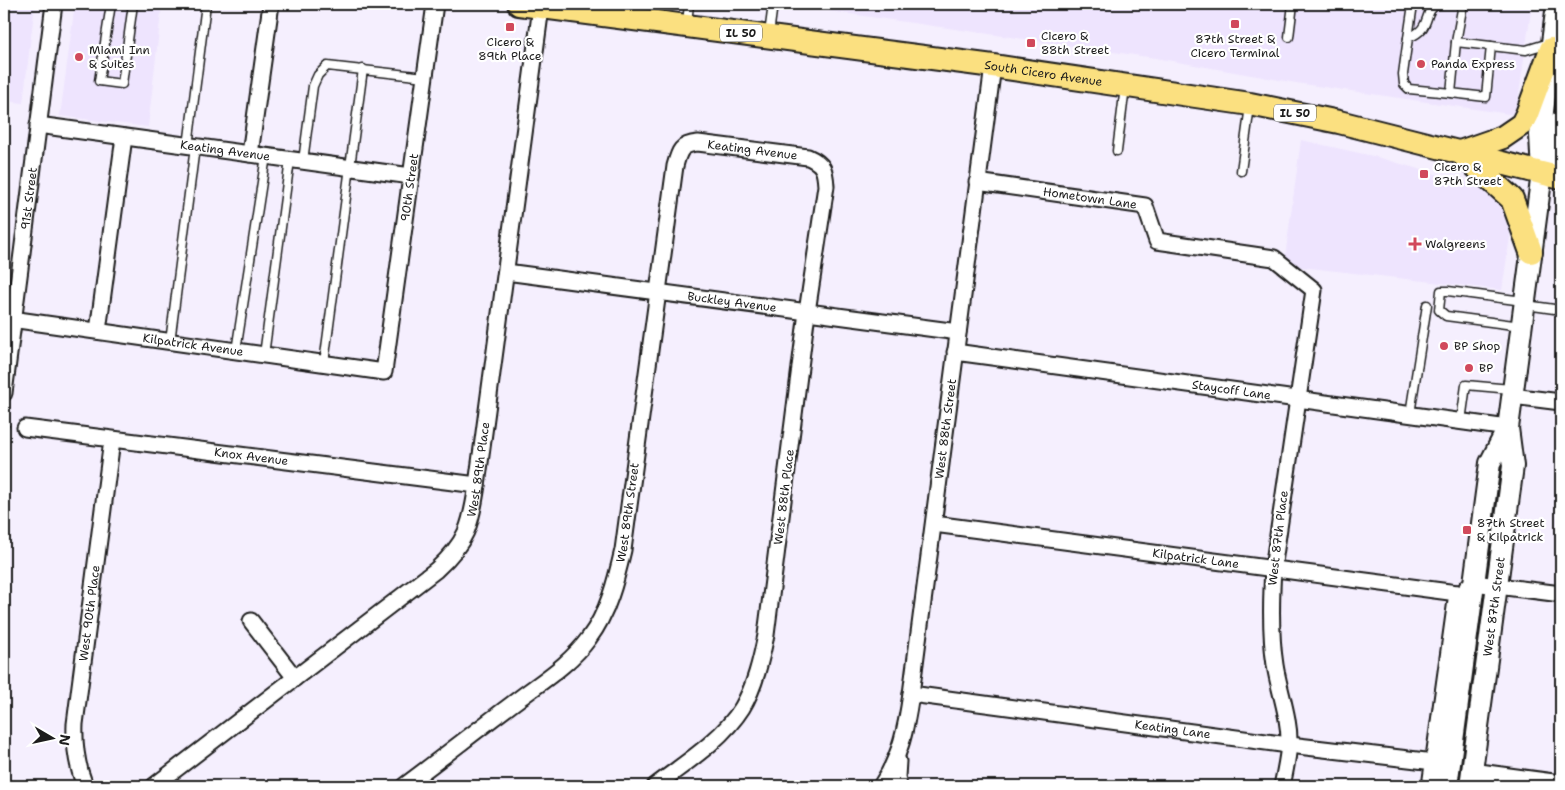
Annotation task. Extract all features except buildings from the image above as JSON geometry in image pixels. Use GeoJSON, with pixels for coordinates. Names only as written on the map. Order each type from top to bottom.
{"type":"FeatureCollection","features":[{"type":"Feature","properties":{"kind":"main road","name":"South Cicero Avenue"},"geometry":{"type":"LineString","coordinates":[[519,4],[993,66],[1250,104],[1339,122],[1552,175]]}},
{"type":"Feature","properties":{"kind":"main road","name":"West 87th Street"},"geometry":{"type":"LineString","coordinates":[[1552,175],[1540,135],[1557,4]]}},
{"type":"Feature","properties":{"kind":"main road"},"geometry":{"type":"LineString","coordinates":[[1531,252],[1512,199],[1460,152],[1503,137],[1522,124],[1551,46]]}},
{"type":"Feature","properties":{"kind":"main road","name":"West 87th Street"},"geometry":{"type":"LineString","coordinates":[[1471,779],[1513,466],[1508,428],[1524,303],[1531,252],[1552,175],[1561,120]]}},
{"type":"Feature","properties":{"kind":"main road","name":"West 87th Street"},"geometry":{"type":"LineString","coordinates":[[1447,786],[1490,463],[1508,428]]}},
{"type":"Feature","properties":{"kind":"street","name":"91st Street"},"geometry":{"type":"LineString","coordinates":[[4,393],[8,319],[38,125],[54,4]]}},
{"type":"Feature","properties":{"kind":"street"},"geometry":{"type":"LineString","coordinates":[[250,154],[271,4]]}},
{"type":"Feature","properties":{"kind":"street","name":"90th Street"},"geometry":{"type":"LineString","coordinates":[[384,372],[435,4]]}},
{"type":"Feature","properties":{"kind":"street","name":"West 89th Place"},"geometry":{"type":"LineString","coordinates":[[154,786],[436,570],[459,547],[467,531],[473,514],[478,485],[541,7]]}},
{"type":"Feature","properties":{"kind":"street","name":"West 88th Street"},"geometry":{"type":"LineString","coordinates":[[882,786],[899,754],[905,735],[993,66]]}},
{"type":"Feature","properties":{"kind":"street","name":"Keating Avenue"},"geometry":{"type":"LineString","coordinates":[[38,125],[411,176]]}},
{"type":"Feature","properties":{"kind":"street"},"geometry":{"type":"LineString","coordinates":[[98,331],[124,137]]}},
{"type":"Feature","properties":{"kind":"street","name":"Keating Avenue"},"geometry":{"type":"LineString","coordinates":[[682,148],[688,144],[698,143],[799,156],[817,161],[822,166]]}},
{"type":"Feature","properties":{"kind":"street","name":"West 89th Street"},"geometry":{"type":"LineString","coordinates":[[404,786],[562,666],[589,639],[600,621],[612,590],[623,550],[675,166],[678,154],[682,148]]}},
{"type":"Feature","properties":{"kind":"street","name":"West 88th Place"},"geometry":{"type":"LineString","coordinates":[[655,786],[708,745],[727,727],[742,708],[761,661],[826,186],[822,166]]}},
{"type":"Feature","properties":{"kind":"street","name":"Hometown Lane"},"geometry":{"type":"LineString","coordinates":[[978,182],[1144,206],[1157,241],[1274,258],[1314,290]]}},
{"type":"Feature","properties":{"kind":"street","name":"Buckley Avenue"},"geometry":{"type":"LineString","coordinates":[[506,272],[958,332]]}},
{"type":"Feature","properties":{"kind":"street","name":"West 87th Place"},"geometry":{"type":"LineString","coordinates":[[1282,786],[1289,744],[1288,727],[1275,665],[1272,639],[1271,592],[1314,290]]}},
{"type":"Feature","properties":{"kind":"street","name":"Kilpatrick Avenue"},"geometry":{"type":"LineString","coordinates":[[8,319],[384,372]]}},
{"type":"Feature","properties":{"kind":"street","name":"Staycoff Lane"},"geometry":{"type":"LineString","coordinates":[[955,352],[1508,428]]}},
{"type":"Feature","properties":{"kind":"street"},"geometry":{"type":"LineString","coordinates":[[1513,393],[1561,402]]}},
{"type":"Feature","properties":{"kind":"street","name":"Knox Avenue"},"geometry":{"type":"LineString","coordinates":[[25,428],[478,485]]}},
{"type":"Feature","properties":{"kind":"street","name":"West 90th Place"},"geometry":{"type":"LineString","coordinates":[[87,784],[77,760],[74,742],[75,724],[112,440]]}},
{"type":"Feature","properties":{"kind":"street","name":"Kilpatrick Lane"},"geometry":{"type":"LineString","coordinates":[[934,524],[1457,593]]}},
{"type":"Feature","properties":{"kind":"street"},"geometry":{"type":"LineString","coordinates":[[1474,582],[1561,594]]}},
{"type":"Feature","properties":{"kind":"street","name":"West 87th Street"},"geometry":{"type":"LineString","coordinates":[[1457,593],[1474,582]]}},
{"type":"Feature","properties":{"kind":"street"},"geometry":{"type":"LineString","coordinates":[[1430,786],[1457,593]]}},
{"type":"Feature","properties":{"kind":"street"},"geometry":{"type":"LineString","coordinates":[[251,621],[294,678]]}},
{"type":"Feature","properties":{"kind":"street","name":"Keating Lane"},"geometry":{"type":"LineString","coordinates":[[911,694],[1434,762]]}},
{"type":"Feature","properties":{"kind":"street"},"geometry":{"type":"LineString","coordinates":[[899,754],[896,777],[899,786]]}},
{"type":"Feature","properties":{"kind":"street"},"geometry":{"type":"LineString","coordinates":[[1471,779],[1561,784]]}},
{"type":"Feature","properties":{"kind":"lane"},"geometry":{"type":"LineString","coordinates":[[111,4],[100,81],[122,84],[133,4]]}},
{"type":"Feature","properties":{"kind":"lane"},"geometry":{"type":"LineString","coordinates":[[170,342],[206,4]]}},
{"type":"Feature","properties":{"kind":"lane"},"geometry":{"type":"LineString","coordinates":[[687,26],[689,4]]}},
{"type":"Feature","properties":{"kind":"lane"},"geometry":{"type":"LineString","coordinates":[[768,36],[773,4]]}},
{"type":"Feature","properties":{"kind":"lane"},"geometry":{"type":"LineString","coordinates":[[1289,37],[1293,4]]}},
{"type":"Feature","properties":{"kind":"lane"},"geometry":{"type":"LineString","coordinates":[[1415,4],[1412,11],[1403,74],[1404,84],[1409,89],[1486,96],[1492,46]]}},
{"type":"Feature","properties":{"kind":"lane"},"geometry":{"type":"LineString","coordinates":[[1408,38],[1422,30],[1426,23],[1428,12],[1438,4]]}},
{"type":"Feature","properties":{"kind":"lane"},"geometry":{"type":"LineString","coordinates":[[1451,93],[1456,42],[1463,4]]}},
{"type":"Feature","properties":{"kind":"lane"},"geometry":{"type":"LineString","coordinates":[[1456,42],[1526,50],[1551,46]]}},
{"type":"Feature","properties":{"kind":"lane"},"geometry":{"type":"LineString","coordinates":[[264,355],[297,160],[313,86],[318,75],[327,66],[425,77]]}},
{"type":"Feature","properties":{"kind":"lane"},"geometry":{"type":"LineString","coordinates":[[324,363],[363,69]]}},
{"type":"Feature","properties":{"kind":"lane"},"geometry":{"type":"LineString","coordinates":[[1117,151],[1125,85]]}},
{"type":"Feature","properties":{"kind":"lane"},"geometry":{"type":"LineString","coordinates":[[1241,171],[1250,104]]}},
{"type":"Feature","properties":{"kind":"lane"},"geometry":{"type":"LineString","coordinates":[[236,351],[266,156]]}},
{"type":"Feature","properties":{"kind":"lane"},"geometry":{"type":"LineString","coordinates":[[1522,326],[1446,316],[1438,310],[1441,291],[1561,310]]}},
{"type":"Feature","properties":{"kind":"lane"},"geometry":{"type":"LineString","coordinates":[[1410,414],[1427,305]]}},
{"type":"Feature","properties":{"kind":"lane"},"geometry":{"type":"LineString","coordinates":[[1461,421],[1466,384],[1513,393]]}},
{"type":"Feature","properties":{"kind":"shaded area"},"geometry":{"type":"Polygon","coordinates":[[[4,4],[35,4],[23,103],[4,101],[4,4]]]}},
{"type":"Feature","properties":{"kind":"shaded area"},"geometry":{"type":"Polygon","coordinates":[[[75,4],[162,4],[148,127],[60,116],[75,4]]]}},
{"type":"Feature","properties":{"kind":"shaded area"},"geometry":{"type":"Polygon","coordinates":[[[830,4],[1532,4],[1516,115],[1296,83],[1155,58],[829,11],[830,4]]]}},
{"type":"Feature","properties":{"kind":"shaded area"},"geometry":{"type":"Polygon","coordinates":[[[1301,140],[1377,157],[1484,188],[1499,196],[1510,218],[1510,237],[1502,290],[1284,265],[1301,140]]]}},
{"type":"Feature","properties":{"kind":"place","name":"87th Street & Cicero Terminal"},"geometry":{"type":"Point","coordinates":[1235,24]}},
{"type":"Feature","properties":{"kind":"place","name":"Cicero & 89th Place"},"geometry":{"type":"Point","coordinates":[510,27]}},
{"type":"Feature","properties":{"kind":"place","name":"Cicero & 88th Street"},"geometry":{"type":"Point","coordinates":[1031,43]}},
{"type":"Feature","properties":{"kind":"place","name":"Miami Inn & Suites"},"geometry":{"type":"Point","coordinates":[79,57]}},
{"type":"Feature","properties":{"kind":"place","name":"Panda Express"},"geometry":{"type":"Point","coordinates":[1421,64]}},
{"type":"Feature","properties":{"kind":"place","name":"Cicero & 87th Street"},"geometry":{"type":"Point","coordinates":[1424,174]}},
{"type":"Feature","properties":{"kind":"place","name":"Walgreens"},"geometry":{"type":"Point","coordinates":[1415,244]}},
{"type":"Feature","properties":{"kind":"place","name":"BP Shop"},"geometry":{"type":"Point","coordinates":[1444,346]}},
{"type":"Feature","properties":{"kind":"place","name":"BP"},"geometry":{"type":"Point","coordinates":[1469,368]}},
{"type":"Feature","properties":{"kind":"place","name":"87th Street & Kilpatrick"},"geometry":{"type":"Point","coordinates":[1467,530]}}]}
